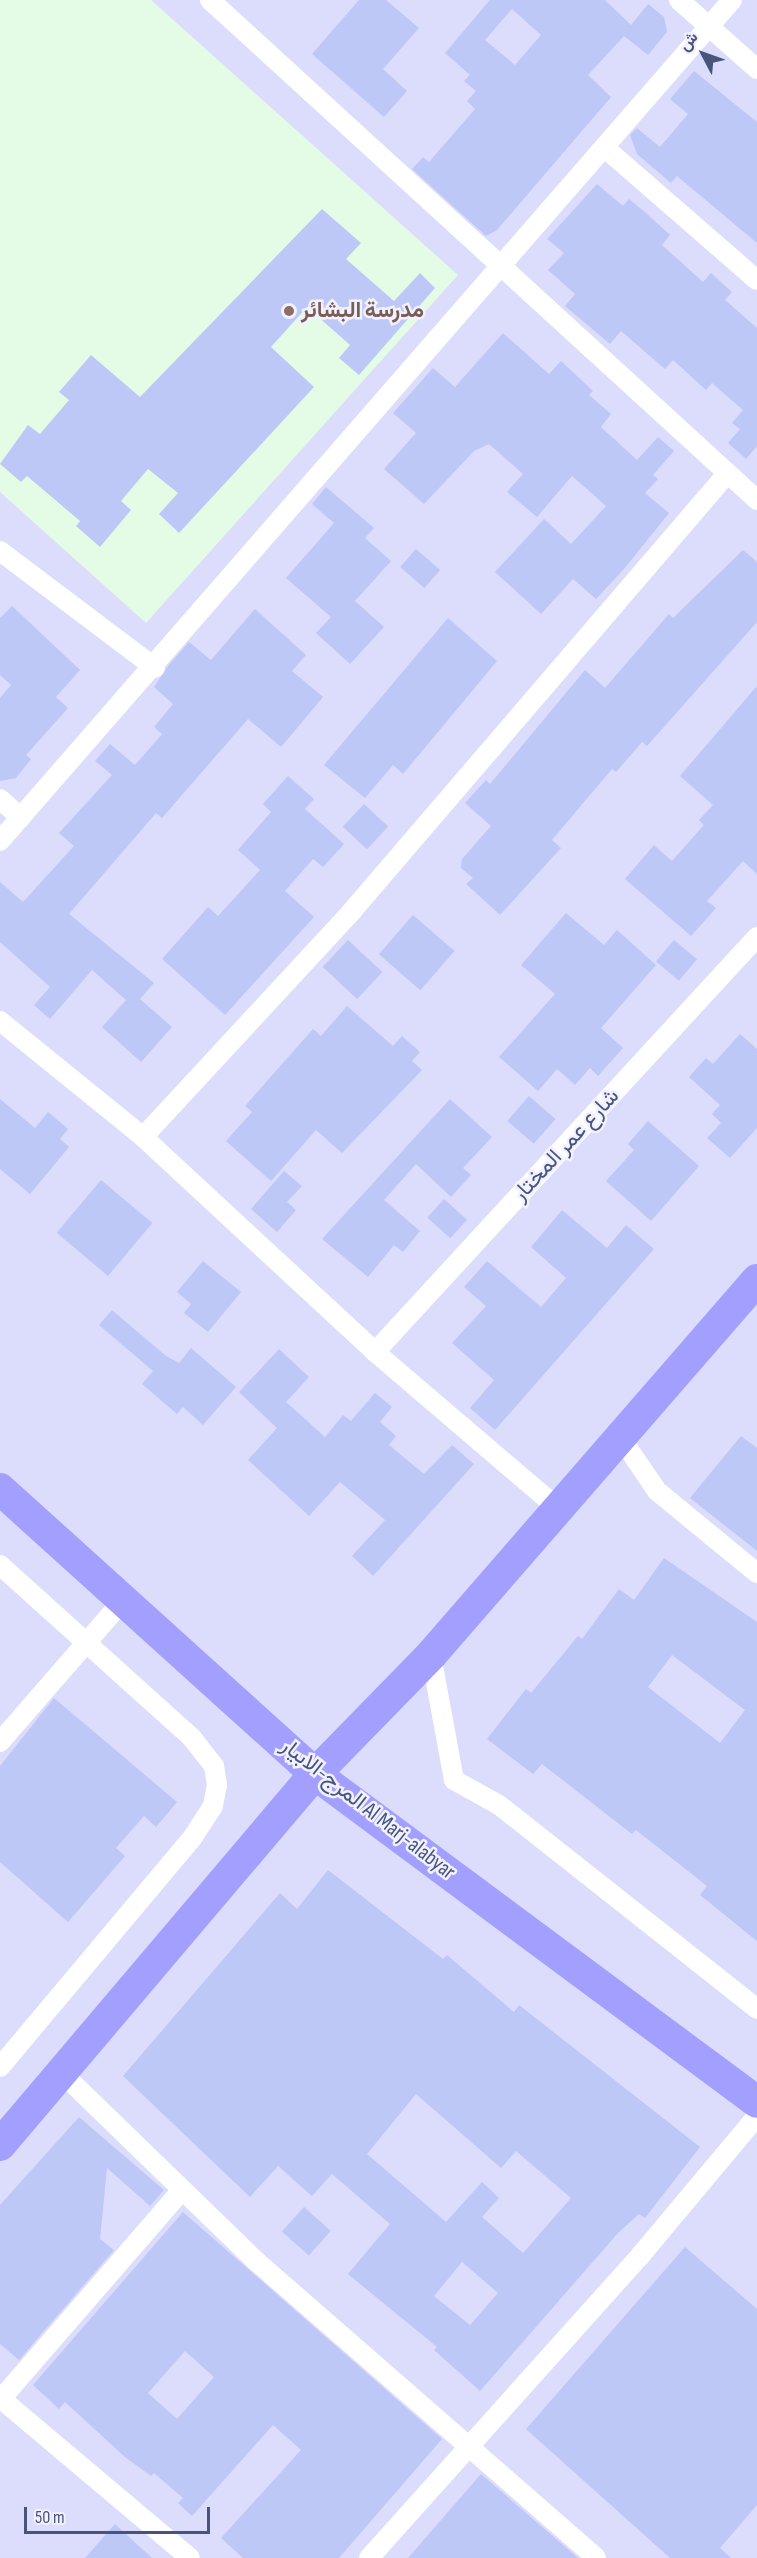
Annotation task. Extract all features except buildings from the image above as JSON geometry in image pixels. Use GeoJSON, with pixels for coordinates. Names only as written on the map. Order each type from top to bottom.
{"type":"FeatureCollection","features":[{"type":"Feature","properties":{"kind":"main road"},"geometry":{"type":"LineString","coordinates":[[0,2145],[63,2074],[315,1774],[431,1655],[555,1506],[621,1438],[757,1280]]}},
{"type":"Feature","properties":{"kind":"main road","name":"المرج-الابيار Al Marj-alabyar"},"geometry":{"type":"LineString","coordinates":[[0,1489],[125,1598],[315,1774],[757,2102]]}},
{"type":"Feature","properties":{"kind":"street"},"geometry":{"type":"LineString","coordinates":[[210,0],[726,475],[757,500]]}},
{"type":"Feature","properties":{"kind":"street"},"geometry":{"type":"LineString","coordinates":[[679,0],[757,69]]}},
{"type":"Feature","properties":{"kind":"street"},"geometry":{"type":"LineString","coordinates":[[0,841],[155,668],[732,0]]}},
{"type":"Feature","properties":{"kind":"street"},"geometry":{"type":"LineString","coordinates":[[605,148],[757,280]]}},
{"type":"Feature","properties":{"kind":"street"},"geometry":{"type":"LineString","coordinates":[[143,1137],[352,911],[726,475]]}},
{"type":"Feature","properties":{"kind":"street"},"geometry":{"type":"LineString","coordinates":[[0,551],[155,668]]}},
{"type":"Feature","properties":{"kind":"street"},"geometry":{"type":"LineString","coordinates":[[0,799],[21,818]]}},
{"type":"Feature","properties":{"kind":"street","name":"شارع عمر المختار"},"geometry":{"type":"LineString","coordinates":[[375,1352],[757,937]]}},
{"type":"Feature","properties":{"kind":"street"},"geometry":{"type":"LineString","coordinates":[[0,1021],[143,1137],[375,1352],[555,1506]]}},
{"type":"Feature","properties":{"kind":"street"},"geometry":{"type":"LineString","coordinates":[[621,1438],[657,1491],[757,1573]]}},
{"type":"Feature","properties":{"kind":"street"},"geometry":{"type":"LineString","coordinates":[[0,1565],[192,1738],[214,1766],[213,1806],[0,2067]]}},
{"type":"Feature","properties":{"kind":"street"},"geometry":{"type":"LineString","coordinates":[[0,1742],[87,1645],[125,1598]]}},
{"type":"Feature","properties":{"kind":"street"},"geometry":{"type":"LineString","coordinates":[[431,1655],[454,1780],[499,1805],[757,2009]]}},
{"type":"Feature","properties":{"kind":"street"},"geometry":{"type":"LineString","coordinates":[[63,2074],[180,2192],[596,2558]]}},
{"type":"Feature","properties":{"kind":"street"},"geometry":{"type":"LineString","coordinates":[[369,2558],[467,2445],[640,2256],[757,2116]]}},
{"type":"Feature","properties":{"kind":"street"},"geometry":{"type":"LineString","coordinates":[[180,2192],[1,2399],[190,2558]]}},
{"type":"Feature","properties":{"kind":"shaded area"},"geometry":{"type":"Polygon","coordinates":[[[0,0],[757,0],[757,2558],[0,2558],[0,0]]]}},
{"type":"Feature","properties":{"kind":"shaded area"},"geometry":{"type":"Polygon","coordinates":[[[0,0],[151,0],[458,275],[146,623],[0,492],[0,0]]]}},
{"type":"Feature","properties":{"kind":"place","name":"مدرسة البشائر"},"geometry":{"type":"Point","coordinates":[289,311]}}]}
